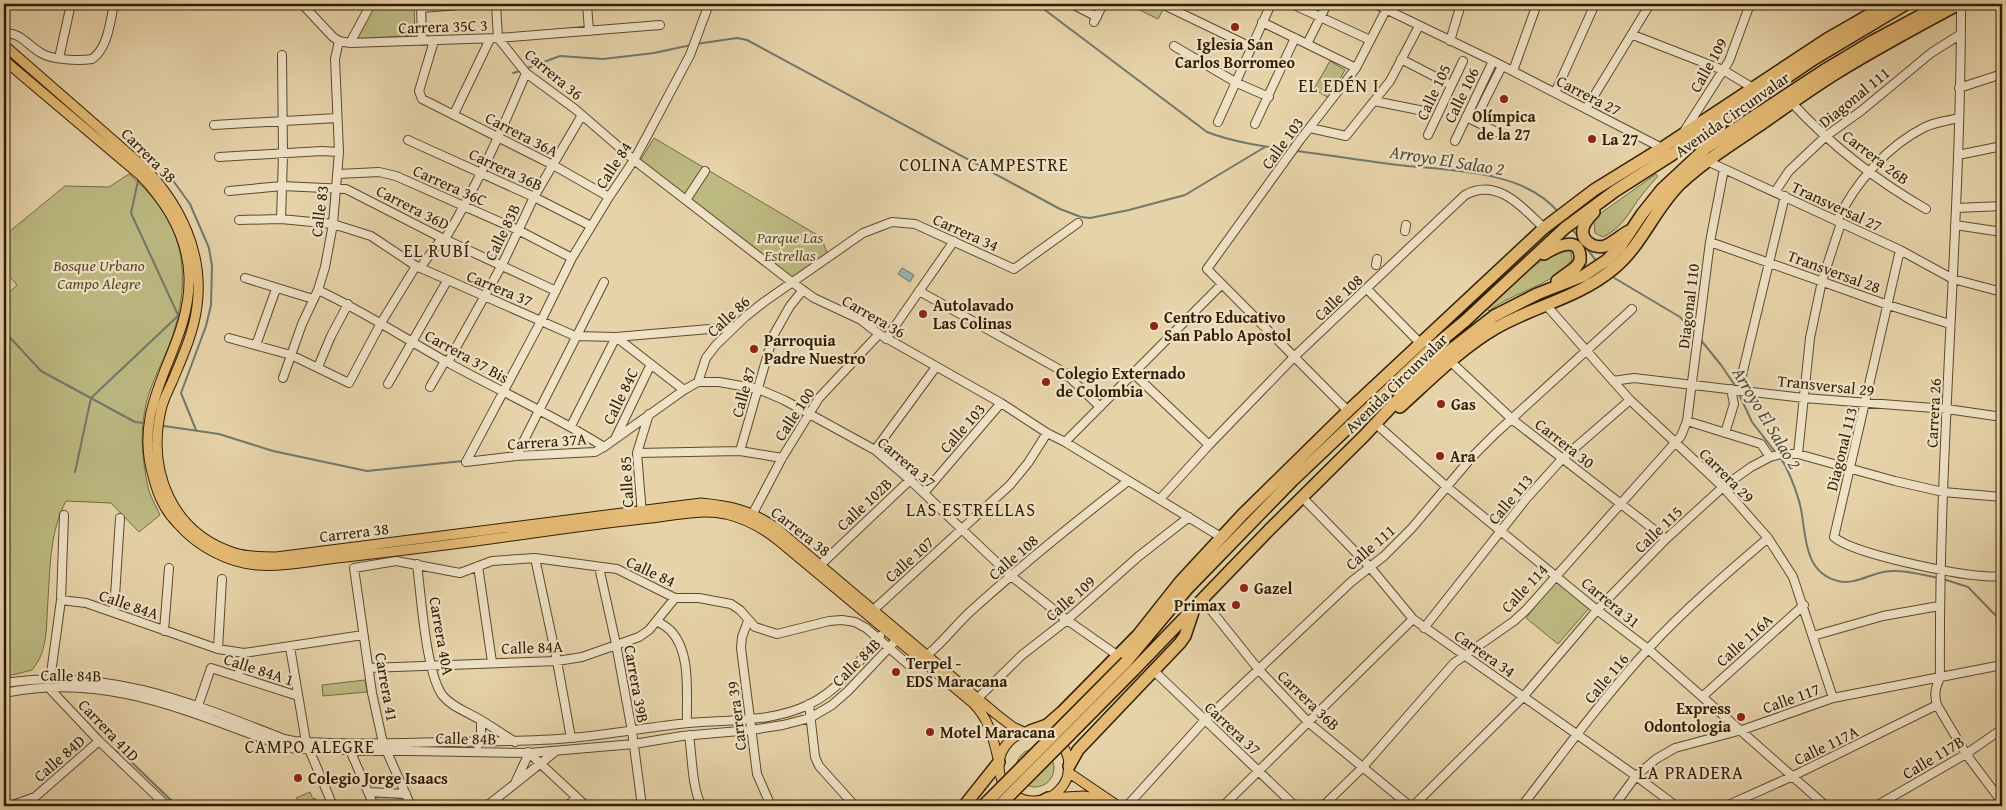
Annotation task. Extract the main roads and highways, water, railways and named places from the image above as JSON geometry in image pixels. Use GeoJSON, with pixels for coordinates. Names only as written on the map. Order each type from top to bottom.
{"type":"FeatureCollection","features":[{"type":"Feature","properties":{"kind":"highway"},"geometry":{"type":"LineString","coordinates":[[1027,732],[1041,729],[1054,720],[1126,662],[1138,635],[1180,582],[1221,537],[1348,411],[1544,228],[1594,190],[1682,135],[1872,8],[1888,4]]}},
{"type":"Feature","properties":{"kind":"highway","name":"Avenida Circunvalar"},"geometry":{"type":"LineString","coordinates":[[999,806],[1126,662],[1187,589],[1292,481],[1515,272],[1569,225],[1605,198],[1814,59],[1906,4]]}},
{"type":"Feature","properties":{"kind":"highway","name":"Avenida Circunvalar"},"geometry":{"type":"LineString","coordinates":[[983,806],[1126,662],[1203,600],[1302,497],[1376,424],[1406,390],[1473,331],[1501,312],[1537,294],[1583,276],[1600,272],[1611,264],[1632,228],[1662,189],[1706,148],[1823,71],[1873,41],[1942,4]]}},
{"type":"Feature","properties":{"kind":"highway"},"geometry":{"type":"LineString","coordinates":[[1611,264],[1633,248],[1671,193],[1707,161],[1791,102],[1877,48],[1960,4]]}},
{"type":"Feature","properties":{"kind":"highway"},"geometry":{"type":"LineString","coordinates":[[1605,198],[1585,222],[1583,229],[1586,240],[1591,245],[1605,246],[1632,228]]}},
{"type":"Feature","properties":{"kind":"highway"},"geometry":{"type":"LineString","coordinates":[[1515,272],[1556,246],[1566,243],[1574,246],[1580,256],[1580,262],[1576,267],[1537,294]]}},
{"type":"Feature","properties":{"kind":"highway"},"geometry":{"type":"LineString","coordinates":[[1376,424],[1396,410],[1468,347],[1497,327],[1572,295],[1600,272]]}},
{"type":"Feature","properties":{"kind":"highway"},"geometry":{"type":"LineString","coordinates":[[1068,769],[1078,750],[1180,643],[1194,608]]}},
{"type":"Feature","properties":{"kind":"highway"},"geometry":{"type":"LineString","coordinates":[[1138,635],[1159,623]]}},
{"type":"Feature","properties":{"kind":"highway"},"geometry":{"type":"LineString","coordinates":[[964,806],[999,762]]}},
{"type":"Feature","properties":{"kind":"highway"},"geometry":{"type":"LineString","coordinates":[[1034,806],[1048,798]]}},
{"type":"Feature","properties":{"kind":"main road","name":"Carrera 38"},"geometry":{"type":"LineString","coordinates":[[4,44],[146,169],[163,188],[186,226],[195,256],[197,306],[182,358],[161,409],[158,434],[158,462],[166,494],[177,512],[192,528],[205,538],[236,553],[254,557],[276,557],[642,515]]}},
{"type":"Feature","properties":{"kind":"main road","name":"Carrera 38"},"geometry":{"type":"LineString","coordinates":[[4,60],[140,175],[157,192],[178,229],[187,256],[189,278],[187,305],[181,327],[152,405],[148,435],[149,463],[159,499],[172,518],[197,542],[216,553],[236,561],[254,565],[279,565],[397,552],[642,515],[701,504],[724,505],[775,527],[817,567],[975,701],[1012,727],[1027,732]]}},
{"type":"Feature","properties":{"kind":"main road"},"geometry":{"type":"LineString","coordinates":[[396,561],[397,552]]}},
{"type":"Feature","properties":{"kind":"main road","name":"Carrera 38"},"geometry":{"type":"LineString","coordinates":[[975,701],[989,726],[999,762]]}},
{"type":"Feature","properties":{"kind":"main road"},"geometry":{"type":"LineString","coordinates":[[1048,798],[1061,788],[1068,769],[1063,748],[1057,740],[1040,732],[1027,732],[1015,736],[1007,743],[999,762],[1002,780],[1013,794],[1030,800],[1083,796],[1106,799]]}},
{"type":"Feature","properties":{"kind":"main road"},"geometry":{"type":"LineString","coordinates":[[1068,769],[1106,799],[1118,806]]}},
{"type":"Feature","properties":{"kind":"water"},"geometry":{"type":"Polygon","coordinates":[[[902,268],[914,275],[910,282],[898,274],[902,268]]]}},
{"type":"Feature","properties":{"kind":"waterway","name":"Arroyo El Salao 2"},"geometry":{"type":"LineString","coordinates":[[1037,4],[1207,132],[1237,141],[1289,150]]}},
{"type":"Feature","properties":{"kind":"waterway"},"geometry":{"type":"LineString","coordinates":[[696,44],[737,38],[747,40],[1060,209],[1081,217],[1090,218],[1129,210],[1185,195],[1265,147]]}},
{"type":"Feature","properties":{"kind":"waterway"},"geometry":{"type":"LineString","coordinates":[[525,69],[560,56],[603,59],[654,53],[691,45]]}},
{"type":"Feature","properties":{"kind":"waterway"},"geometry":{"type":"LineString","coordinates":[[513,73],[520,71]]}},
{"type":"Feature","properties":{"kind":"waterway","name":"Arroyo El Salao 2"},"geometry":{"type":"LineString","coordinates":[[1296,151],[1485,175],[1506,180],[1526,188],[1544,199],[1559,213]]}},
{"type":"Feature","properties":{"kind":"waterway"},"geometry":{"type":"LineString","coordinates":[[159,172],[169,175],[190,204],[209,248],[212,266],[211,305],[206,326],[181,393],[196,430]]}},
{"type":"Feature","properties":{"kind":"waterway"},"geometry":{"type":"LineString","coordinates":[[138,181],[131,213],[178,315]]}},
{"type":"Feature","properties":{"kind":"waterway","name":"Arroyo El Salao 2"},"geometry":{"type":"LineString","coordinates":[[1571,228],[1579,238]]}},
{"type":"Feature","properties":{"kind":"waterway","name":"Arroyo El Salao 2"},"geometry":{"type":"LineString","coordinates":[[1585,246],[1597,262]]}},
{"type":"Feature","properties":{"kind":"waterway","name":"Arroyo El Salao 2"},"geometry":{"type":"LineString","coordinates":[[1611,276],[1680,317],[1695,333]]}},
{"type":"Feature","properties":{"kind":"waterway"},"geometry":{"type":"LineString","coordinates":[[75,472],[91,398],[180,314]]}},
{"type":"Feature","properties":{"kind":"waterway"},"geometry":{"type":"LineString","coordinates":[[4,331],[41,371],[135,422],[144,423]]}},
{"type":"Feature","properties":{"kind":"waterway","name":"Arroyo El Salao 2"},"geometry":{"type":"LineString","coordinates":[[1700,339],[1736,387]]}},
{"type":"Feature","properties":{"kind":"waterway","name":"Arroyo El Salao 2"},"geometry":{"type":"LineString","coordinates":[[1739,394],[1752,422],[1776,453]]}},
{"type":"Feature","properties":{"kind":"waterway"},"geometry":{"type":"LineString","coordinates":[[164,426],[219,434],[273,451],[367,471],[463,461]]}},
{"type":"Feature","properties":{"kind":"waterway","name":"Arroyo El Salao 2"},"geometry":{"type":"LineString","coordinates":[[1779,456],[1798,496],[1809,552],[1813,562],[1827,577],[1838,581],[1850,582],[1883,572],[1897,571],[1939,578]]}},
{"type":"Feature","properties":{"kind":"waterway","name":"Arroyo El Salao 2"},"geometry":{"type":"LineString","coordinates":[[1943,579],[1968,587],[2002,622]]}},
{"type":"Feature","properties":{"kind":"waterway"},"geometry":{"type":"LineString","coordinates":[[114,750],[122,753],[177,806]]}},
{"type":"Feature","properties":{"kind":"place","name":"Iglesia San Carlos Borromeo"},"geometry":{"type":"Point","coordinates":[1235,27]}},
{"type":"Feature","properties":{"kind":"place","name":"Olímpica de la 27"},"geometry":{"type":"Point","coordinates":[1504,99]}},
{"type":"Feature","properties":{"kind":"place","name":"La 27"},"geometry":{"type":"Point","coordinates":[1592,139]}},
{"type":"Feature","properties":{"kind":"place","name":"Autolavado Las Colinas"},"geometry":{"type":"Point","coordinates":[923,314]}},
{"type":"Feature","properties":{"kind":"place","name":"Centro Educativo San Pablo Apostol"},"geometry":{"type":"Point","coordinates":[1154,326]}},
{"type":"Feature","properties":{"kind":"place","name":"Parroquia Padre Nuestro"},"geometry":{"type":"Point","coordinates":[754,349]}},
{"type":"Feature","properties":{"kind":"place","name":"Colegio Externado de Colombia"},"geometry":{"type":"Point","coordinates":[1046,382]}},
{"type":"Feature","properties":{"kind":"place","name":"Gas"},"geometry":{"type":"Point","coordinates":[1441,404]}},
{"type":"Feature","properties":{"kind":"place","name":"Ara"},"geometry":{"type":"Point","coordinates":[1440,456]}},
{"type":"Feature","properties":{"kind":"place","name":"Gazel"},"geometry":{"type":"Point","coordinates":[1244,588]}},
{"type":"Feature","properties":{"kind":"place","name":"Primax"},"geometry":{"type":"Point","coordinates":[1236,605]}},
{"type":"Feature","properties":{"kind":"place","name":"Terpel - EDS Maracana"},"geometry":{"type":"Point","coordinates":[896,672]}},
{"type":"Feature","properties":{"kind":"place","name":"Express Odontologia"},"geometry":{"type":"Point","coordinates":[1741,717]}},
{"type":"Feature","properties":{"kind":"place","name":"Motel Maracana"},"geometry":{"type":"Point","coordinates":[930,732]}},
{"type":"Feature","properties":{"kind":"place","name":"Colegio Jorge Isaacs"},"geometry":{"type":"Point","coordinates":[298,778]}},
{"type":"Feature","properties":{"kind":"district","name":"EL EDÉN I"},"geometry":{"type":"Point","coordinates":[1339,85]}},
{"type":"Feature","properties":{"kind":"district","name":"COLINA CAMPESTRE"},"geometry":{"type":"Point","coordinates":[984,164]}},
{"type":"Feature","properties":{"kind":"district","name":"EL RUBÍ"},"geometry":{"type":"Point","coordinates":[437,250]}},
{"type":"Feature","properties":{"kind":"district","name":"LAS ESTRELLAS"},"geometry":{"type":"Point","coordinates":[971,509]}},
{"type":"Feature","properties":{"kind":"district","name":"CAMPO ALEGRE"},"geometry":{"type":"Point","coordinates":[310,746]}},
{"type":"Feature","properties":{"kind":"district","name":"LA PRADERA"},"geometry":{"type":"Point","coordinates":[1691,772]}},
{"type":"Feature","properties":{"kind":"park label","name":"Parque Las Estrellas"},"geometry":{"type":"Point","coordinates":[790,246]}},
{"type":"Feature","properties":{"kind":"park label","name":"Bosque Urbano Campo Alegre"},"geometry":{"type":"Point","coordinates":[99,274]}}]}
